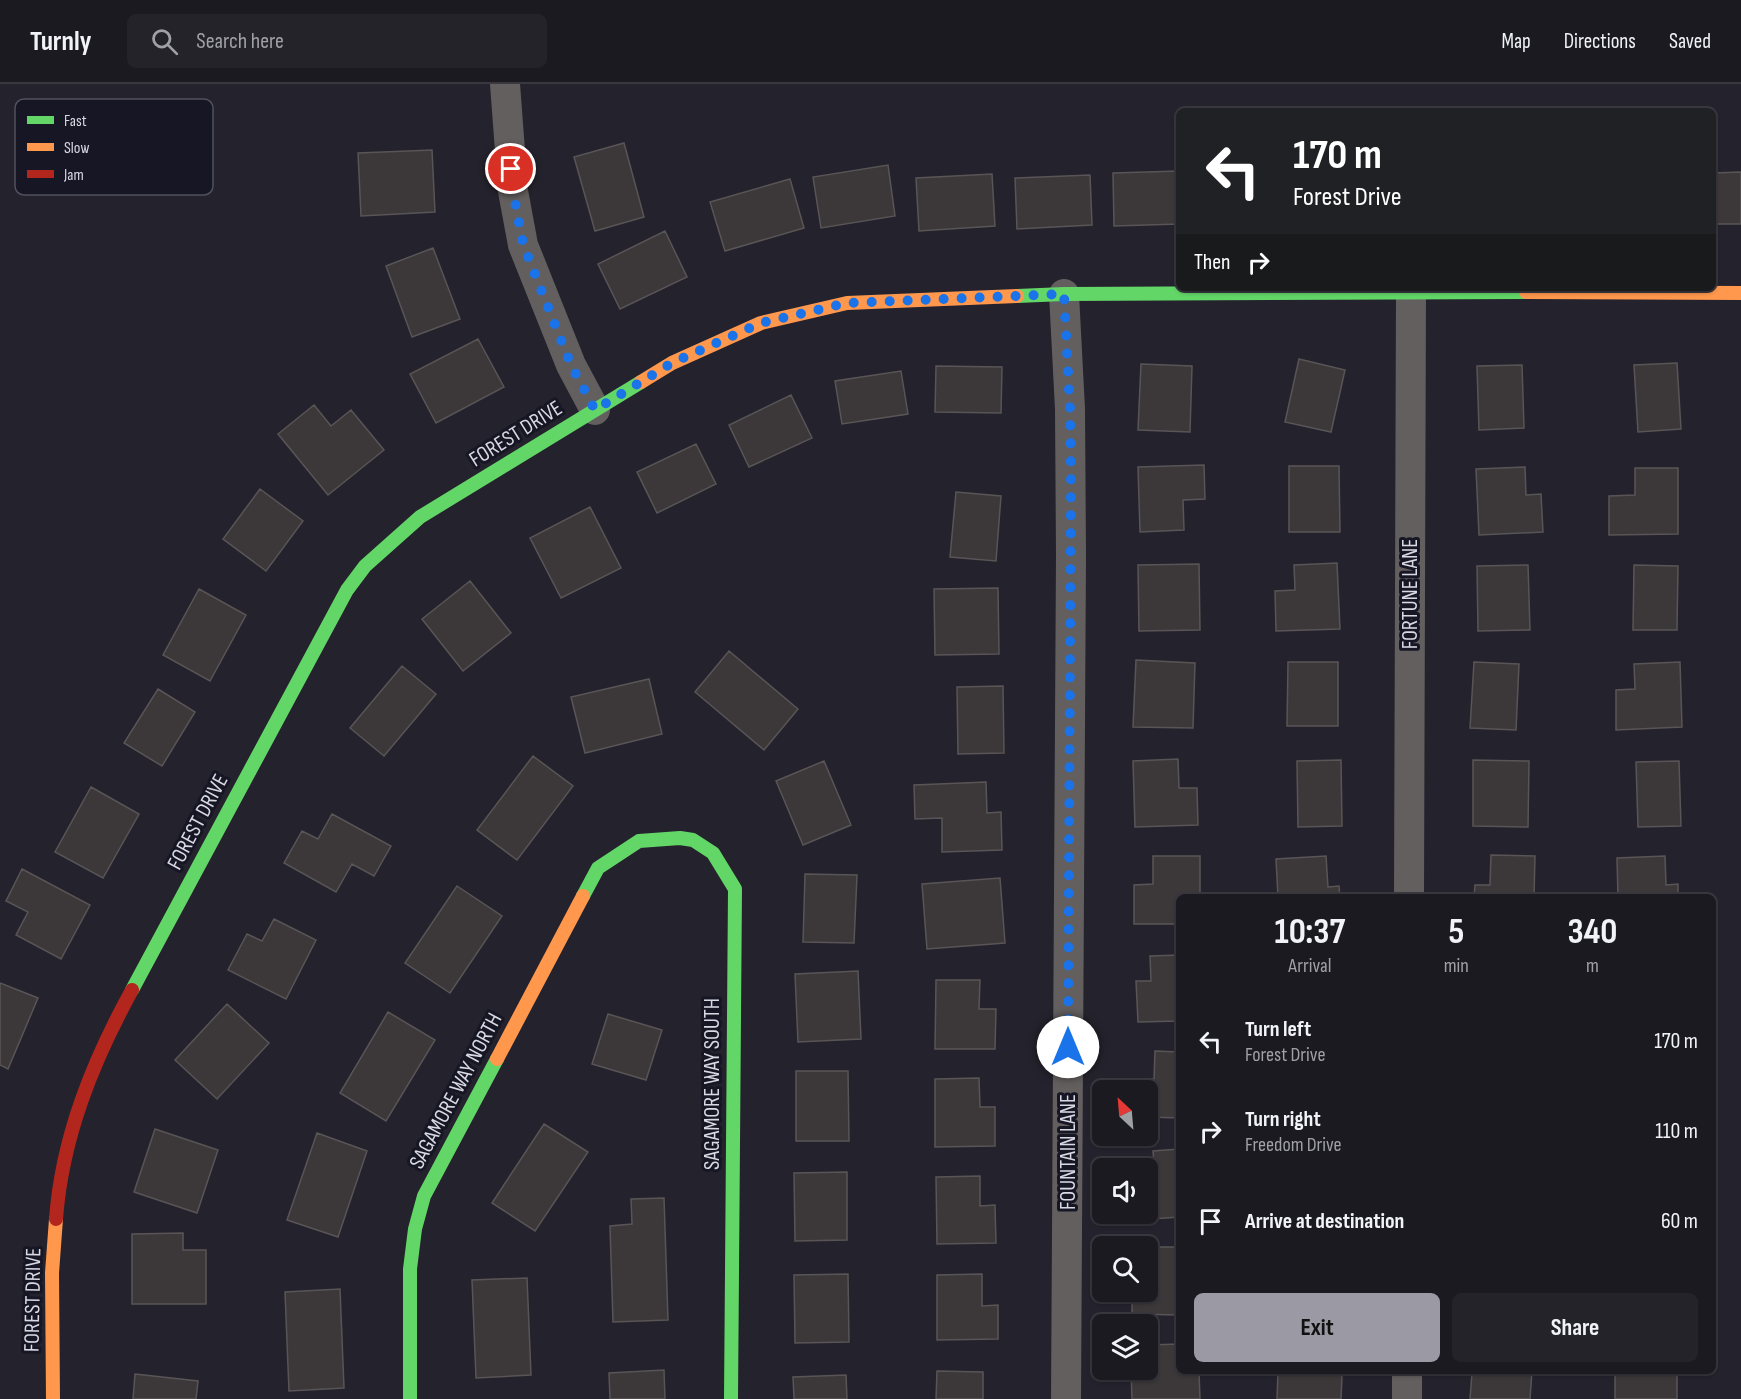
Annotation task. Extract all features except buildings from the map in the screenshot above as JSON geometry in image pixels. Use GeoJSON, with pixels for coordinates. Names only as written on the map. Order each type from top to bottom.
{"type":"FeatureCollection","features":[{"type":"Feature","properties":{"kind":"street"},"geometry":{"type":"LineString","coordinates":[[505,84],[513,191],[523,244],[571,365],[595,410]]}},
{"type":"Feature","properties":{"kind":"street","name":"FORTUNE LANE"},"geometry":{"type":"LineString","coordinates":[[1409,894],[1411,292]]}},
{"type":"Feature","properties":{"kind":"street","name":"FOREST DRIVE"},"geometry":{"type":"LineString","coordinates":[[53,1399],[55,1221],[67,1149],[86,1086],[109,1032],[347,590],[366,566],[420,517],[672,363],[761,323],[847,303],[1064,294],[1741,293]]}},
{"type":"Feature","properties":{"kind":"street","name":"FOUNTAIN LANE"},"geometry":{"type":"LineString","coordinates":[[1064,294],[1070,409],[1071,544],[1066,1399]]}},
{"type":"Feature","properties":{"kind":"street","name":"SAGAMORE WAY SOUTH"},"geometry":{"type":"LineString","coordinates":[[639,841],[680,838],[693,840],[713,853],[735,889],[731,1399]]}},
{"type":"Feature","properties":{"kind":"street","name":"SAGAMORE WAY NORTH"},"geometry":{"type":"LineString","coordinates":[[410,1399],[410,1269],[415,1229],[424,1196],[598,868],[639,841]]}},
{"type":"Feature","properties":{"kind":"street"},"geometry":{"type":"LineString","coordinates":[[1407,1374],[1407,1399]]}},
{"type":"Feature","properties":{"kind":"traffic: fast"},"geometry":{"type":"LineString","coordinates":[[1017,296],[1526,292]]}},
{"type":"Feature","properties":{"kind":"traffic: fast"},"geometry":{"type":"LineString","coordinates":[[132,990],[347,590],[365,566],[420,517],[641,382]]}},
{"type":"Feature","properties":{"kind":"traffic: fast"},"geometry":{"type":"LineString","coordinates":[[583,896],[598,868],[639,841],[680,838],[693,840],[713,853],[735,889],[731,1399]]}},
{"type":"Feature","properties":{"kind":"traffic: fast"},"geometry":{"type":"LineString","coordinates":[[410,1399],[410,1269],[415,1229],[424,1196],[497,1059]]}},
{"type":"Feature","properties":{"kind":"traffic: slow"},"geometry":{"type":"LineString","coordinates":[[1526,292],[1741,293]]}},
{"type":"Feature","properties":{"kind":"traffic: slow"},"geometry":{"type":"LineString","coordinates":[[641,382],[672,363],[761,323],[847,303],[1017,296]]}},
{"type":"Feature","properties":{"kind":"traffic: slow"},"geometry":{"type":"LineString","coordinates":[[497,1059],[583,896]]}},
{"type":"Feature","properties":{"kind":"traffic: slow"},"geometry":{"type":"LineString","coordinates":[[53,1399],[52,1273],[56,1219]]}},
{"type":"Feature","properties":{"kind":"traffic: jam"},"geometry":{"type":"LineString","coordinates":[[56,1219],[59,1189],[72,1129],[92,1072],[132,990]]}},
{"type":"Feature","properties":{"kind":"route"},"geometry":{"type":"LineString","coordinates":[[511,169],[523,244],[571,365],[595,410],[672,363],[761,323],[847,303],[1064,294],[1071,472],[1068,1047]]}}]}
